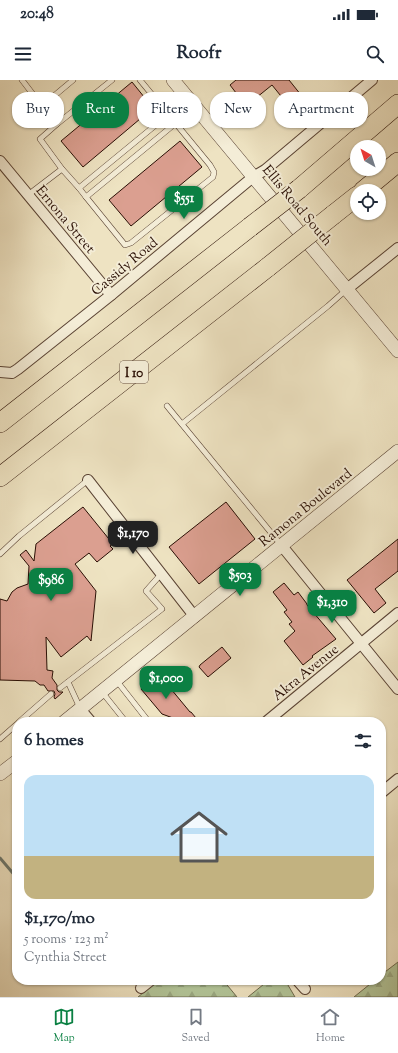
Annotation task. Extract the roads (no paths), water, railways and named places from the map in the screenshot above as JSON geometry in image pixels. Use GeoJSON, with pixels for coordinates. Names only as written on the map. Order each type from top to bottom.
{"type":"FeatureCollection","features":[{"type":"Feature","properties":{"kind":"highway"},"geometry":{"type":"LineString","coordinates":[[0,423],[299,189],[398,104]]}},
{"type":"Feature","properties":{"kind":"highway"},"geometry":{"type":"LineString","coordinates":[[371,184],[398,162]]}},
{"type":"Feature","properties":{"kind":"highway","name":"I 10"},"geometry":{"type":"LineString","coordinates":[[0,477],[350,202]]}},
{"type":"Feature","properties":{"kind":"street","name":"Ellis Road South"},"geometry":{"type":"LineString","coordinates":[[173,80],[183,92]]}},
{"type":"Feature","properties":{"kind":"street","name":"Cassidy Road"},"geometry":{"type":"LineString","coordinates":[[0,373],[12,373],[18,369],[111,295],[253,177],[265,170],[372,80]]}},
{"type":"Feature","properties":{"kind":"street","name":"Ellis Road South"},"geometry":{"type":"LineString","coordinates":[[202,114],[398,351]]}},
{"type":"Feature","properties":{"kind":"street","name":"Ernona Street"},"geometry":{"type":"LineString","coordinates":[[0,161],[111,295]]}},
{"type":"Feature","properties":{"kind":"street"},"geometry":{"type":"LineString","coordinates":[[347,289],[398,248]]}},
{"type":"Feature","properties":{"kind":"street","name":"Ramona Boulevard"},"geometry":{"type":"LineString","coordinates":[[70,717],[398,451]]}},
{"type":"Feature","properties":{"kind":"street"},"geometry":{"type":"LineString","coordinates":[[88,480],[195,617]]}},
{"type":"Feature","properties":{"kind":"street"},"geometry":{"type":"LineString","coordinates":[[282,546],[398,689]]}},
{"type":"Feature","properties":{"kind":"street","name":"Akra Avenue"},"geometry":{"type":"LineString","coordinates":[[272,717],[398,613]]}},
{"type":"Feature","properties":{"kind":"street"},"geometry":{"type":"LineString","coordinates":[[80,709],[87,717]]}},
{"type":"Feature","properties":{"kind":"street"},"geometry":{"type":"LineString","coordinates":[[0,774],[12,765]]}},
{"type":"Feature","properties":{"kind":"street"},"geometry":{"type":"LineString","coordinates":[[386,789],[398,779]]}},
{"type":"Feature","properties":{"kind":"street"},"geometry":{"type":"LineString","coordinates":[[141,988],[145,985]]}},
{"type":"Feature","properties":{"kind":"street"},"geometry":{"type":"LineString","coordinates":[[301,985],[304,989]]}},
{"type":"Feature","properties":{"kind":"lane"},"geometry":{"type":"LineString","coordinates":[[22,80],[31,92]]}},
{"type":"Feature","properties":{"kind":"lane"},"geometry":{"type":"LineString","coordinates":[[59,92],[73,80]]}},
{"type":"Feature","properties":{"kind":"lane"},"geometry":{"type":"LineString","coordinates":[[64,118],[112,80]]}},
{"type":"Feature","properties":{"kind":"lane"},"geometry":{"type":"LineString","coordinates":[[140,80],[150,92]]}},
{"type":"Feature","properties":{"kind":"lane"},"geometry":{"type":"LineString","coordinates":[[52,128],[40,139],[125,245],[131,243],[214,177],[214,172],[210,165],[179,128]]}},
{"type":"Feature","properties":{"kind":"lane"},"geometry":{"type":"LineString","coordinates":[[78,188],[151,128]]}},
{"type":"Feature","properties":{"kind":"lane"},"geometry":{"type":"LineString","coordinates":[[86,197],[170,128]]}},
{"type":"Feature","properties":{"kind":"lane"},"geometry":{"type":"LineString","coordinates":[[28,195],[62,168]]}},
{"type":"Feature","properties":{"kind":"lane"},"geometry":{"type":"LineString","coordinates":[[182,424],[347,289]]}},
{"type":"Feature","properties":{"kind":"lane"},"geometry":{"type":"LineString","coordinates":[[167,406],[282,546]]}},
{"type":"Feature","properties":{"kind":"lane"},"geometry":{"type":"LineString","coordinates":[[0,554],[19,536],[88,480]]}},
{"type":"Feature","properties":{"kind":"lane"},"geometry":{"type":"LineString","coordinates":[[60,688],[162,610],[146,591],[162,573]]}},
{"type":"Feature","properties":{"kind":"lane"},"geometry":{"type":"LineString","coordinates":[[116,680],[145,717]]}},
{"type":"Feature","properties":{"kind":"lane"},"geometry":{"type":"LineString","coordinates":[[68,682],[80,709]]}},
{"type":"Feature","properties":{"kind":"lane"},"geometry":{"type":"LineString","coordinates":[[101,692],[122,717]]}},
{"type":"Feature","properties":{"kind":"lane"},"geometry":{"type":"LineString","coordinates":[[25,717],[51,694]]}},
{"type":"Feature","properties":{"kind":"lane"},"geometry":{"type":"LineString","coordinates":[[0,739],[12,728]]}},
{"type":"Feature","properties":{"kind":"waterway"},"geometry":{"type":"LineString","coordinates":[[0,858],[12,872]]}}]}
